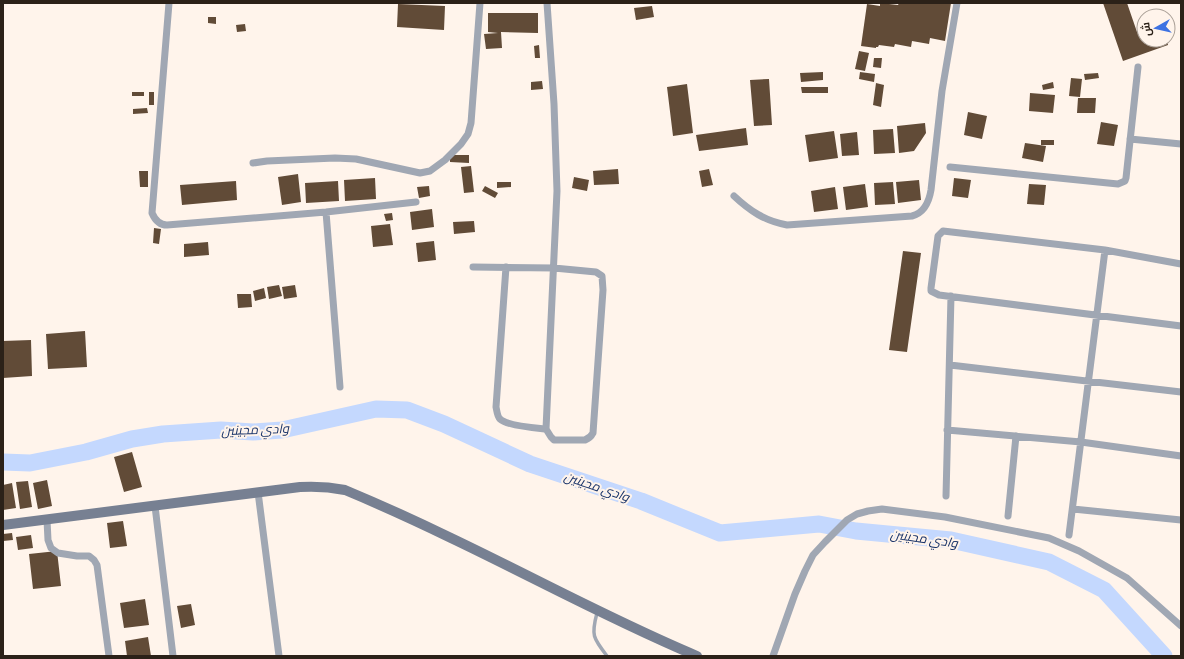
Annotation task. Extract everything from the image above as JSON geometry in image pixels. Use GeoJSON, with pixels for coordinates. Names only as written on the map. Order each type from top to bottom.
{"type":"FeatureCollection","features":[{"type":"Feature","properties":{"kind":"street"},"geometry":{"type":"LineString","coordinates":[[169,3],[152,213],[155,219],[163,225],[167,225],[326,212],[416,202]]}},
{"type":"Feature","properties":{"kind":"street"},"geometry":{"type":"LineString","coordinates":[[254,163],[335,158],[356,159],[420,172],[430,171],[445,160],[462,144],[468,134],[471,123],[480,3]]}},
{"type":"Feature","properties":{"kind":"street"},"geometry":{"type":"LineString","coordinates":[[473,267],[554,268],[596,272],[602,276],[603,290],[592,436],[585,440],[554,440],[546,429],[554,268],[557,216],[556,158],[547,3]]}},
{"type":"Feature","properties":{"kind":"street"},"geometry":{"type":"LineString","coordinates":[[734,196],[749,209],[763,218],[775,223],[787,225],[912,216],[921,212],[927,204],[931,190],[942,91],[957,3]]}},
{"type":"Feature","properties":{"kind":"street"},"geometry":{"type":"LineString","coordinates":[[950,167],[1118,184],[1125,181],[1138,67]]}},
{"type":"Feature","properties":{"kind":"street"},"geometry":{"type":"LineString","coordinates":[[1130,139],[1181,144]]}},
{"type":"Feature","properties":{"kind":"street"},"geometry":{"type":"LineString","coordinates":[[326,212],[340,387]]}},
{"type":"Feature","properties":{"kind":"street"},"geometry":{"type":"LineString","coordinates":[[1181,264],[1105,250],[942,231],[938,236],[931,288],[931,291],[936,294],[1181,326]]}},
{"type":"Feature","properties":{"kind":"street"},"geometry":{"type":"LineString","coordinates":[[1069,535],[1105,250]]}},
{"type":"Feature","properties":{"kind":"street"},"geometry":{"type":"LineString","coordinates":[[506,267],[496,407],[498,416],[501,420],[508,423],[546,429]]}},
{"type":"Feature","properties":{"kind":"street"},"geometry":{"type":"LineString","coordinates":[[946,496],[951,296]]}},
{"type":"Feature","properties":{"kind":"street"},"geometry":{"type":"LineString","coordinates":[[950,365],[1181,392]]}},
{"type":"Feature","properties":{"kind":"street"},"geometry":{"type":"LineString","coordinates":[[948,430],[1081,442],[1181,456]]}},
{"type":"Feature","properties":{"kind":"street"},"geometry":{"type":"LineString","coordinates":[[1008,516],[1016,436]]}},
{"type":"Feature","properties":{"kind":"street"},"geometry":{"type":"LineString","coordinates":[[3,525],[258,492],[316,486],[345,490],[400,514],[598,611],[697,656]]}},
{"type":"Feature","properties":{"kind":"street"},"geometry":{"type":"LineString","coordinates":[[258,492],[279,656]]}},
{"type":"Feature","properties":{"kind":"street"},"geometry":{"type":"LineString","coordinates":[[155,506],[173,656]]}},
{"type":"Feature","properties":{"kind":"street"},"geometry":{"type":"LineString","coordinates":[[1072,509],[1181,520]]}},
{"type":"Feature","properties":{"kind":"street"},"geometry":{"type":"LineString","coordinates":[[773,656],[805,571],[813,555],[847,520],[857,514],[868,511],[892,510],[945,517],[1049,538],[1079,551],[1127,578],[1181,626]]}},
{"type":"Feature","properties":{"kind":"street"},"geometry":{"type":"LineString","coordinates":[[46,520],[51,548],[58,553],[89,556],[97,565],[109,656]]}},
{"type":"Feature","properties":{"kind":"lane"},"geometry":{"type":"LineString","coordinates":[[598,611],[593,628],[596,641],[607,656]]}},
{"type":"Feature","properties":{"kind":"building"},"geometry":{"type":"Polygon","coordinates":[[[880,3],[898,5],[899,3],[951,3],[945,41],[930,38],[929,44],[912,41],[911,47],[895,44],[894,47],[879,45],[876,48],[861,46],[867,4],[880,6],[880,3]]]}},
{"type":"Feature","properties":{"kind":"building"},"geometry":{"type":"Polygon","coordinates":[[[1103,3],[1127,3],[1136,29],[1136,48],[1160,48],[1123,61],[1103,3]]]}},
{"type":"Feature","properties":{"kind":"building"},"geometry":{"type":"Polygon","coordinates":[[[398,4],[445,6],[444,30],[397,27],[398,4]]]}},
{"type":"Feature","properties":{"kind":"building"},"geometry":{"type":"Polygon","coordinates":[[[652,6],[654,17],[636,20],[634,8],[652,6]]]}},
{"type":"Feature","properties":{"kind":"building"},"geometry":{"type":"Polygon","coordinates":[[[488,13],[538,13],[538,33],[501,32],[502,48],[486,49],[484,34],[498,33],[488,32],[488,13]]]}},
{"type":"Feature","properties":{"kind":"building"},"geometry":{"type":"Polygon","coordinates":[[[208,17],[216,17],[216,24],[208,23],[208,17]]]}},
{"type":"Feature","properties":{"kind":"building"},"geometry":{"type":"Polygon","coordinates":[[[245,24],[246,31],[237,32],[236,25],[245,24]]]}},
{"type":"Feature","properties":{"kind":"building"},"geometry":{"type":"Polygon","coordinates":[[[539,45],[540,58],[535,58],[534,46],[539,45]]]}},
{"type":"Feature","properties":{"kind":"building"},"geometry":{"type":"Polygon","coordinates":[[[859,51],[869,53],[865,71],[855,69],[859,51]]]}},
{"type":"Feature","properties":{"kind":"building"},"geometry":{"type":"Polygon","coordinates":[[[874,58],[882,58],[881,68],[873,67],[874,58]]]}},
{"type":"Feature","properties":{"kind":"building"},"geometry":{"type":"Polygon","coordinates":[[[823,72],[823,80],[801,82],[800,73],[823,72]]]}},
{"type":"Feature","properties":{"kind":"building"},"geometry":{"type":"Polygon","coordinates":[[[860,72],[875,74],[874,82],[859,79],[860,72]]]}},
{"type":"Feature","properties":{"kind":"building"},"geometry":{"type":"Polygon","coordinates":[[[1098,73],[1099,78],[1085,80],[1084,74],[1098,73]]]}},
{"type":"Feature","properties":{"kind":"building"},"geometry":{"type":"Polygon","coordinates":[[[1071,78],[1082,79],[1080,97],[1069,96],[1071,78]]]}},
{"type":"Feature","properties":{"kind":"building"},"geometry":{"type":"Polygon","coordinates":[[[769,79],[772,125],[754,126],[750,80],[769,79]]]}},
{"type":"Feature","properties":{"kind":"building"},"geometry":{"type":"Polygon","coordinates":[[[542,81],[543,89],[531,90],[531,82],[542,81]]]}},
{"type":"Feature","properties":{"kind":"building"},"geometry":{"type":"Polygon","coordinates":[[[1053,82],[1054,88],[1043,90],[1042,85],[1053,82]]]}},
{"type":"Feature","properties":{"kind":"building"},"geometry":{"type":"Polygon","coordinates":[[[876,83],[884,85],[881,107],[873,105],[876,83]]]}},
{"type":"Feature","properties":{"kind":"building"},"geometry":{"type":"Polygon","coordinates":[[[687,84],[693,133],[673,136],[667,87],[687,84]]]}},
{"type":"Feature","properties":{"kind":"building"},"geometry":{"type":"Polygon","coordinates":[[[801,87],[828,87],[828,93],[802,93],[801,87]]]}},
{"type":"Feature","properties":{"kind":"building"},"geometry":{"type":"Polygon","coordinates":[[[132,92],[144,92],[144,96],[132,96],[132,92]]]}},
{"type":"Feature","properties":{"kind":"building"},"geometry":{"type":"Polygon","coordinates":[[[149,92],[154,92],[154,105],[149,105],[149,92]]]}},
{"type":"Feature","properties":{"kind":"building"},"geometry":{"type":"Polygon","coordinates":[[[1030,93],[1055,95],[1053,113],[1029,111],[1030,93]]]}},
{"type":"Feature","properties":{"kind":"building"},"geometry":{"type":"Polygon","coordinates":[[[1078,98],[1096,98],[1095,113],[1077,113],[1078,98]]]}},
{"type":"Feature","properties":{"kind":"building"},"geometry":{"type":"Polygon","coordinates":[[[147,108],[148,113],[133,114],[133,109],[147,108]]]}},
{"type":"Feature","properties":{"kind":"building"},"geometry":{"type":"Polygon","coordinates":[[[968,112],[987,116],[982,139],[964,135],[968,112]]]}},
{"type":"Feature","properties":{"kind":"building"},"geometry":{"type":"Polygon","coordinates":[[[1101,122],[1118,125],[1114,146],[1097,144],[1101,122]]]}},
{"type":"Feature","properties":{"kind":"building"},"geometry":{"type":"Polygon","coordinates":[[[925,123],[926,133],[914,151],[899,153],[897,126],[925,123]]]}},
{"type":"Feature","properties":{"kind":"building"},"geometry":{"type":"Polygon","coordinates":[[[746,128],[748,145],[699,151],[696,135],[746,128]]]}},
{"type":"Feature","properties":{"kind":"building"},"geometry":{"type":"Polygon","coordinates":[[[893,129],[895,153],[874,154],[873,130],[893,129]]]}},
{"type":"Feature","properties":{"kind":"building"},"geometry":{"type":"Polygon","coordinates":[[[834,131],[838,158],[809,162],[805,135],[834,131]]]}},
{"type":"Feature","properties":{"kind":"building"},"geometry":{"type":"Polygon","coordinates":[[[857,132],[859,155],[842,156],[840,134],[857,132]]]}},
{"type":"Feature","properties":{"kind":"building"},"geometry":{"type":"Polygon","coordinates":[[[1041,140],[1054,140],[1054,145],[1041,145],[1041,140]]]}},
{"type":"Feature","properties":{"kind":"building"},"geometry":{"type":"Polygon","coordinates":[[[1025,143],[1046,146],[1043,162],[1022,158],[1025,143]]]}},
{"type":"Feature","properties":{"kind":"building"},"geometry":{"type":"Polygon","coordinates":[[[450,155],[469,155],[469,163],[450,162],[450,155]]]}},
{"type":"Feature","properties":{"kind":"building"},"geometry":{"type":"Polygon","coordinates":[[[471,166],[474,192],[464,193],[461,167],[471,166]]]}},
{"type":"Feature","properties":{"kind":"building"},"geometry":{"type":"Polygon","coordinates":[[[618,169],[619,184],[594,185],[593,171],[618,169]]]}},
{"type":"Feature","properties":{"kind":"building"},"geometry":{"type":"Polygon","coordinates":[[[709,169],[713,185],[702,187],[699,171],[709,169]]]}},
{"type":"Feature","properties":{"kind":"building"},"geometry":{"type":"Polygon","coordinates":[[[139,171],[148,171],[148,187],[140,187],[139,171]]]}},
{"type":"Feature","properties":{"kind":"building"},"geometry":{"type":"Polygon","coordinates":[[[298,174],[301,202],[282,205],[278,177],[298,174]]]}},
{"type":"Feature","properties":{"kind":"building"},"geometry":{"type":"Polygon","coordinates":[[[574,177],[589,180],[587,191],[572,188],[574,177]]]}},
{"type":"Feature","properties":{"kind":"building"},"geometry":{"type":"Polygon","coordinates":[[[375,178],[376,199],[345,201],[344,180],[375,178]]]}},
{"type":"Feature","properties":{"kind":"building"},"geometry":{"type":"Polygon","coordinates":[[[954,178],[971,180],[968,198],[952,196],[954,178]]]}},
{"type":"Feature","properties":{"kind":"building"},"geometry":{"type":"Polygon","coordinates":[[[919,180],[921,200],[898,203],[896,182],[919,180]]]}},
{"type":"Feature","properties":{"kind":"building"},"geometry":{"type":"Polygon","coordinates":[[[236,181],[237,200],[182,205],[180,185],[236,181]]]}},
{"type":"Feature","properties":{"kind":"building"},"geometry":{"type":"Polygon","coordinates":[[[338,181],[339,201],[306,203],[305,183],[338,181]]]}},
{"type":"Feature","properties":{"kind":"building"},"geometry":{"type":"Polygon","coordinates":[[[497,182],[511,182],[511,187],[497,188],[497,182]]]}},
{"type":"Feature","properties":{"kind":"building"},"geometry":{"type":"Polygon","coordinates":[[[893,182],[895,204],[875,205],[874,183],[893,182]]]}},
{"type":"Feature","properties":{"kind":"building"},"geometry":{"type":"Polygon","coordinates":[[[865,184],[868,207],[846,210],[843,187],[865,184]]]}},
{"type":"Feature","properties":{"kind":"building"},"geometry":{"type":"Polygon","coordinates":[[[1029,184],[1046,185],[1044,205],[1027,204],[1029,184]]]}},
{"type":"Feature","properties":{"kind":"building"},"geometry":{"type":"Polygon","coordinates":[[[429,186],[430,196],[419,198],[417,187],[429,186]]]}},
{"type":"Feature","properties":{"kind":"building"},"geometry":{"type":"Polygon","coordinates":[[[485,186],[498,193],[495,198],[482,191],[485,186]]]}},
{"type":"Feature","properties":{"kind":"building"},"geometry":{"type":"Polygon","coordinates":[[[835,187],[838,209],[814,212],[811,191],[835,187]]]}},
{"type":"Feature","properties":{"kind":"building"},"geometry":{"type":"Polygon","coordinates":[[[432,209],[434,227],[412,230],[410,212],[432,209]]]}},
{"type":"Feature","properties":{"kind":"building"},"geometry":{"type":"Polygon","coordinates":[[[392,213],[393,220],[386,221],[384,214],[392,213]]]}},
{"type":"Feature","properties":{"kind":"building"},"geometry":{"type":"Polygon","coordinates":[[[474,221],[475,232],[454,234],[453,222],[474,221]]]}},
{"type":"Feature","properties":{"kind":"building"},"geometry":{"type":"Polygon","coordinates":[[[390,224],[393,245],[373,247],[371,226],[390,224]]]}},
{"type":"Feature","properties":{"kind":"building"},"geometry":{"type":"Polygon","coordinates":[[[154,228],[161,229],[159,244],[153,243],[154,228]]]}},
{"type":"Feature","properties":{"kind":"building"},"geometry":{"type":"Polygon","coordinates":[[[434,241],[436,260],[418,262],[416,243],[434,241]]]}},
{"type":"Feature","properties":{"kind":"building"},"geometry":{"type":"Polygon","coordinates":[[[208,242],[209,255],[184,257],[184,244],[208,242]]]}},
{"type":"Feature","properties":{"kind":"building"},"geometry":{"type":"Polygon","coordinates":[[[903,251],[921,253],[907,352],[889,350],[903,251]]]}},
{"type":"Feature","properties":{"kind":"building"},"geometry":{"type":"Polygon","coordinates":[[[279,285],[282,296],[269,299],[267,287],[279,285]]]}},
{"type":"Feature","properties":{"kind":"building"},"geometry":{"type":"Polygon","coordinates":[[[295,285],[297,297],[284,299],[282,287],[295,285]]]}},
{"type":"Feature","properties":{"kind":"building"},"geometry":{"type":"Polygon","coordinates":[[[264,288],[266,298],[255,301],[253,291],[264,288]]]}},
{"type":"Feature","properties":{"kind":"building"},"geometry":{"type":"Polygon","coordinates":[[[237,294],[251,294],[252,307],[238,308],[237,294]]]}},
{"type":"Feature","properties":{"kind":"building"},"geometry":{"type":"Polygon","coordinates":[[[85,331],[87,367],[48,369],[46,334],[85,331]]]}},
{"type":"Feature","properties":{"kind":"building"},"geometry":{"type":"Polygon","coordinates":[[[31,340],[32,376],[3,378],[3,341],[31,340]]]}},
{"type":"Feature","properties":{"kind":"building"},"geometry":{"type":"Polygon","coordinates":[[[132,452],[142,487],[124,492],[114,457],[132,452]]]}},
{"type":"Feature","properties":{"kind":"building"},"geometry":{"type":"Polygon","coordinates":[[[47,480],[52,506],[38,509],[33,483],[47,480]]]}},
{"type":"Feature","properties":{"kind":"building"},"geometry":{"type":"Polygon","coordinates":[[[28,481],[32,507],[20,509],[16,482],[28,481]]]}},
{"type":"Feature","properties":{"kind":"building"},"geometry":{"type":"Polygon","coordinates":[[[12,483],[16,508],[3,510],[3,485],[12,483]]]}},
{"type":"Feature","properties":{"kind":"building"},"geometry":{"type":"Polygon","coordinates":[[[123,521],[127,546],[110,548],[107,523],[123,521]]]}},
{"type":"Feature","properties":{"kind":"building"},"geometry":{"type":"Polygon","coordinates":[[[12,533],[13,540],[3,541],[3,534],[12,533]]]}},
{"type":"Feature","properties":{"kind":"building"},"geometry":{"type":"Polygon","coordinates":[[[31,535],[33,548],[18,550],[16,537],[31,535]]]}},
{"type":"Feature","properties":{"kind":"building"},"geometry":{"type":"Polygon","coordinates":[[[57,551],[61,586],[33,589],[29,554],[57,551]]]}},
{"type":"Feature","properties":{"kind":"building"},"geometry":{"type":"Polygon","coordinates":[[[145,599],[149,625],[124,628],[120,603],[145,599]]]}},
{"type":"Feature","properties":{"kind":"building"},"geometry":{"type":"Polygon","coordinates":[[[191,604],[195,625],[181,628],[177,606],[191,604]]]}},
{"type":"Feature","properties":{"kind":"building"},"geometry":{"type":"Polygon","coordinates":[[[148,637],[151,656],[127,656],[125,641],[148,637]]]}},
{"type":"Feature","properties":{"kind":"waterway","name":"وادي مجينين"},"geometry":{"type":"LineString","coordinates":[[3,462],[30,463],[86,452],[132,439],[163,434],[221,430],[253,432],[282,430],[376,409],[407,410],[444,424],[530,464],[641,501],[720,533],[819,524],[856,531],[951,540],[1049,562],[1104,590],[1164,656]]}}]}
